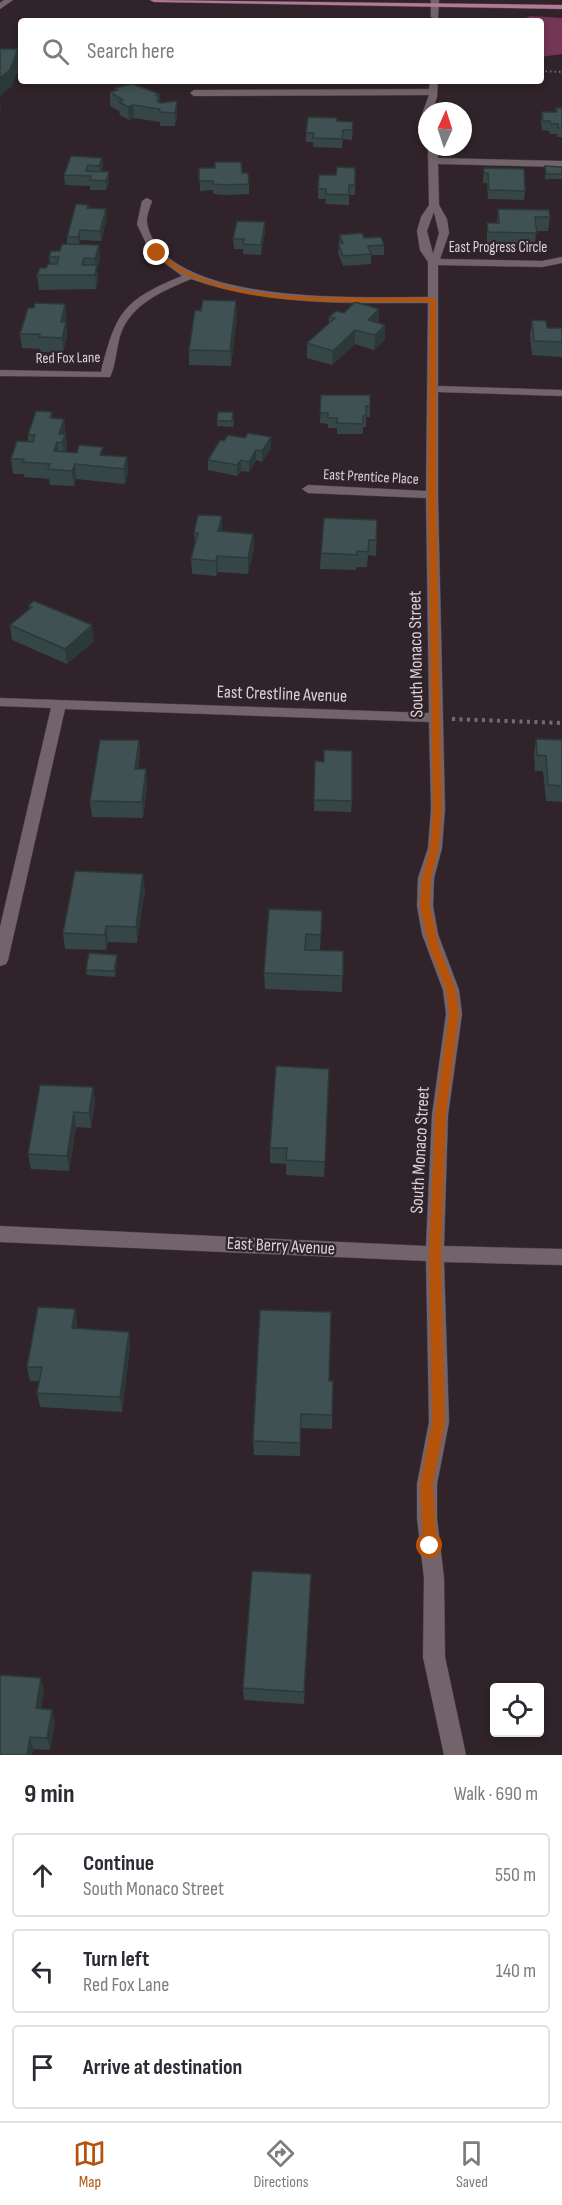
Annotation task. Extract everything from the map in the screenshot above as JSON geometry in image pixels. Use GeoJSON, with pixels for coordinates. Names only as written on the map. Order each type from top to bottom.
{"type":"FeatureCollection","features":[{"type":"Feature","properties":{"kind":"main road"},"geometry":{"type":"LineString","coordinates":[[154,0],[435,2],[562,7]]}},
{"type":"Feature","properties":{"kind":"street"},"geometry":{"type":"LineString","coordinates":[[0,7],[9,0]]}},
{"type":"Feature","properties":{"kind":"street"},"geometry":{"type":"LineString","coordinates":[[435,2],[436,18]]}},
{"type":"Feature","properties":{"kind":"street"},"geometry":{"type":"LineString","coordinates":[[430,102],[434,84]]}},
{"type":"Feature","properties":{"kind":"street"},"geometry":{"type":"LineString","coordinates":[[194,93],[433,94]]}},
{"type":"Feature","properties":{"kind":"street"},"geometry":{"type":"LineString","coordinates":[[433,94],[438,102]]}},
{"type":"Feature","properties":{"kind":"street","name":"South Monaco Street"},"geometry":{"type":"LineString","coordinates":[[434,156],[434,205],[441,216],[445,235],[433,261],[432,495],[437,822],[435,848],[426,878],[425,906],[434,947],[451,990],[454,1014],[442,1093],[435,1254],[439,1422],[427,1484],[427,1518],[434,1578],[434,1657],[454,1755]]}},
{"type":"Feature","properties":{"kind":"street"},"geometry":{"type":"LineString","coordinates":[[434,161],[562,164]]}},
{"type":"Feature","properties":{"kind":"street"},"geometry":{"type":"LineString","coordinates":[[147,201],[141,221],[146,239],[157,253],[190,276],[235,290],[277,297],[433,300]]}},
{"type":"Feature","properties":{"kind":"street","name":"South Monaco Street"},"geometry":{"type":"LineString","coordinates":[[433,261],[425,250],[422,231],[426,217],[434,205]]}},
{"type":"Feature","properties":{"kind":"street","name":"East Progress Circle"},"geometry":{"type":"LineString","coordinates":[[433,261],[542,264],[562,260]]}},
{"type":"Feature","properties":{"kind":"street","name":"Red Fox Lane"},"geometry":{"type":"LineString","coordinates":[[0,373],[106,375],[116,332],[125,316],[151,294],[190,276]]}},
{"type":"Feature","properties":{"kind":"street"},"geometry":{"type":"LineString","coordinates":[[434,389],[562,393]]}},
{"type":"Feature","properties":{"kind":"street","name":"East Prentice Place"},"geometry":{"type":"LineString","coordinates":[[308,489],[432,495]]}},
{"type":"Feature","properties":{"kind":"street","name":"East Crestline Avenue"},"geometry":{"type":"LineString","coordinates":[[0,702],[436,718]]}},
{"type":"Feature","properties":{"kind":"street"},"geometry":{"type":"LineString","coordinates":[[0,960],[59,704]]}},
{"type":"Feature","properties":{"kind":"street","name":"East Berry Avenue"},"geometry":{"type":"LineString","coordinates":[[0,1234],[435,1254],[562,1257]]}},
{"type":"Feature","properties":{"kind":"path"},"geometry":{"type":"LineString","coordinates":[[544,71],[562,72]]}},
{"type":"Feature","properties":{"kind":"path"},"geometry":{"type":"LineString","coordinates":[[436,718],[562,723]]}},
{"type":"Feature","properties":{"kind":"shaded area"},"geometry":{"type":"Polygon","coordinates":[[[530,16],[562,18],[562,54],[544,57],[544,18],[526,18],[530,16]]]}},
{"type":"Feature","properties":{"kind":"building"},"geometry":{"type":"Polygon","coordinates":[[[0,49],[18,49],[10,70],[0,78],[0,49]]]}},
{"type":"Feature","properties":{"kind":"building"},"geometry":{"type":"Polygon","coordinates":[[[132,84],[160,94],[156,95],[160,103],[177,101],[175,113],[159,112],[160,109],[133,105],[128,107],[119,102],[123,100],[110,92],[118,90],[115,88],[132,84]]]}},
{"type":"Feature","properties":{"kind":"building"},"geometry":{"type":"Polygon","coordinates":[[[556,108],[562,108],[562,128],[558,128],[558,124],[551,124],[550,121],[543,121],[542,112],[557,112],[556,108]]]}},
{"type":"Feature","properties":{"kind":"building"},"geometry":{"type":"Polygon","coordinates":[[[308,117],[337,118],[337,121],[353,122],[352,130],[343,130],[342,139],[313,138],[314,133],[306,133],[308,117]]]}},
{"type":"Feature","properties":{"kind":"building"},"geometry":{"type":"Polygon","coordinates":[[[71,156],[102,158],[99,166],[88,165],[86,171],[109,172],[106,181],[90,180],[91,176],[64,175],[71,156]]]}},
{"type":"Feature","properties":{"kind":"building"},"geometry":{"type":"Polygon","coordinates":[[[215,162],[241,162],[242,173],[248,173],[249,184],[226,185],[213,184],[213,181],[199,181],[199,168],[215,168],[215,162]]]}},
{"type":"Feature","properties":{"kind":"building"},"geometry":{"type":"Polygon","coordinates":[[[545,166],[562,167],[562,174],[546,174],[545,166]]]}},
{"type":"Feature","properties":{"kind":"building"},"geometry":{"type":"Polygon","coordinates":[[[337,167],[355,168],[355,185],[349,185],[349,195],[326,194],[326,189],[318,189],[319,175],[336,175],[337,167]]]}},
{"type":"Feature","properties":{"kind":"building"},"geometry":{"type":"Polygon","coordinates":[[[484,168],[524,169],[525,191],[489,190],[488,173],[484,173],[484,168]]]}},
{"type":"Feature","properties":{"kind":"building"},"geometry":{"type":"Polygon","coordinates":[[[76,204],[88,205],[87,208],[106,209],[100,231],[80,230],[78,237],[67,237],[76,204]]]}},
{"type":"Feature","properties":{"kind":"building"},"geometry":{"type":"Polygon","coordinates":[[[498,209],[549,210],[550,217],[535,217],[537,233],[488,232],[487,223],[499,223],[498,209]]]}},
{"type":"Feature","properties":{"kind":"building"},"geometry":{"type":"Polygon","coordinates":[[[237,221],[265,222],[261,245],[243,244],[244,239],[233,239],[237,221]]]}},
{"type":"Feature","properties":{"kind":"building"},"geometry":{"type":"Polygon","coordinates":[[[362,233],[364,238],[381,237],[384,245],[368,246],[371,254],[343,256],[338,243],[343,243],[340,235],[362,233]]]}},
{"type":"Feature","properties":{"kind":"building"},"geometry":{"type":"Polygon","coordinates":[[[62,244],[99,245],[95,259],[84,258],[82,265],[97,265],[95,275],[37,275],[40,268],[46,268],[48,264],[57,264],[59,257],[49,257],[51,251],[60,251],[62,244]]]}},
{"type":"Feature","properties":{"kind":"building"},"geometry":{"type":"Polygon","coordinates":[[[203,300],[236,301],[230,351],[189,350],[195,310],[201,311],[203,300]]]}},
{"type":"Feature","properties":{"kind":"building"},"geometry":{"type":"Polygon","coordinates":[[[355,302],[379,309],[368,320],[385,325],[375,335],[355,330],[333,351],[307,343],[335,318],[329,317],[336,311],[344,313],[355,302]]]}},
{"type":"Feature","properties":{"kind":"building"},"geometry":{"type":"Polygon","coordinates":[[[35,303],[65,304],[61,322],[66,322],[62,338],[39,337],[40,334],[20,334],[28,308],[34,308],[35,303]]]}},
{"type":"Feature","properties":{"kind":"building"},"geometry":{"type":"Polygon","coordinates":[[[532,320],[546,321],[547,328],[562,328],[562,342],[534,341],[532,320]]]}},
{"type":"Feature","properties":{"kind":"building"},"geometry":{"type":"Polygon","coordinates":[[[321,395],[370,395],[370,406],[366,406],[363,424],[337,423],[337,418],[328,418],[328,413],[320,413],[321,395]]]}},
{"type":"Feature","properties":{"kind":"building"},"geometry":{"type":"Polygon","coordinates":[[[36,411],[52,412],[50,418],[64,419],[59,434],[65,434],[62,443],[57,442],[54,451],[77,453],[79,445],[103,447],[100,455],[127,457],[124,469],[75,464],[72,471],[48,469],[50,464],[11,459],[17,441],[33,442],[35,435],[28,435],[36,411]]]}},
{"type":"Feature","properties":{"kind":"building"},"geometry":{"type":"Polygon","coordinates":[[[218,412],[233,412],[232,421],[217,421],[218,412]]]}},
{"type":"Feature","properties":{"kind":"building"},"geometry":{"type":"Polygon","coordinates":[[[248,433],[271,437],[262,451],[256,450],[249,462],[241,460],[237,465],[208,460],[220,440],[224,441],[228,435],[245,438],[248,433]]]}},
{"type":"Feature","properties":{"kind":"building"},"geometry":{"type":"Polygon","coordinates":[[[198,515],[222,516],[218,531],[253,534],[248,558],[217,556],[216,561],[191,559],[198,533],[194,533],[198,515]]]}},
{"type":"Feature","properties":{"kind":"building"},"geometry":{"type":"Polygon","coordinates":[[[324,518],[377,520],[376,540],[369,540],[368,552],[357,551],[357,555],[321,553],[324,518]]]}},
{"type":"Feature","properties":{"kind":"building"},"geometry":{"type":"Polygon","coordinates":[[[34,601],[92,625],[65,649],[10,625],[32,607],[29,605],[34,601]]]}},
{"type":"Feature","properties":{"kind":"building"},"geometry":{"type":"Polygon","coordinates":[[[536,739],[562,740],[562,786],[548,785],[546,756],[537,755],[536,739]]]}},
{"type":"Feature","properties":{"kind":"building"},"geometry":{"type":"Polygon","coordinates":[[[100,740],[139,740],[135,769],[146,769],[142,802],[90,801],[100,740]]]}},
{"type":"Feature","properties":{"kind":"building"},"geometry":{"type":"Polygon","coordinates":[[[324,750],[352,751],[352,801],[314,800],[315,761],[324,762],[324,750]]]}},
{"type":"Feature","properties":{"kind":"building"},"geometry":{"type":"Polygon","coordinates":[[[75,871],[143,874],[136,927],[106,926],[105,935],[63,933],[75,871]]]}},
{"type":"Feature","properties":{"kind":"building"},"geometry":{"type":"Polygon","coordinates":[[[269,909],[322,911],[321,935],[306,934],[305,950],[343,951],[343,976],[264,973],[269,909]]]}},
{"type":"Feature","properties":{"kind":"building"},"geometry":{"type":"Polygon","coordinates":[[[89,953],[117,955],[114,971],[86,970],[89,953]]]}},
{"type":"Feature","properties":{"kind":"building"},"geometry":{"type":"Polygon","coordinates":[[[276,1066],[329,1069],[325,1162],[286,1160],[287,1148],[270,1148],[276,1066]]]}},
{"type":"Feature","properties":{"kind":"building"},"geometry":{"type":"Polygon","coordinates":[[[40,1085],[93,1087],[89,1113],[74,1112],[67,1156],[28,1154],[40,1085]]]}},
{"type":"Feature","properties":{"kind":"building"},"geometry":{"type":"Polygon","coordinates":[[[38,1307],[75,1309],[72,1328],[129,1332],[120,1397],[37,1393],[42,1367],[27,1367],[38,1307]]]}},
{"type":"Feature","properties":{"kind":"building"},"geometry":{"type":"Polygon","coordinates":[[[260,1310],[331,1312],[329,1381],[333,1381],[332,1415],[301,1414],[300,1443],[253,1441],[260,1310]]]}},
{"type":"Feature","properties":{"kind":"building"},"geometry":{"type":"Polygon","coordinates":[[[252,1571],[311,1574],[304,1692],[243,1688],[252,1571]]]}},
{"type":"Feature","properties":{"kind":"building"},"geometry":{"type":"Polygon","coordinates":[[[0,1675],[41,1678],[36,1708],[52,1710],[47,1738],[30,1737],[27,1755],[0,1755],[0,1675]]]}},
{"type":"Feature","properties":{"kind":"route"},"geometry":{"type":"LineString","coordinates":[[157,253],[193,278],[235,290],[277,297],[433,300],[432,495],[438,809],[435,848],[426,878],[425,906],[434,947],[451,990],[454,1014],[440,1115],[435,1254],[439,1422],[427,1484],[430,1546]]}}]}
